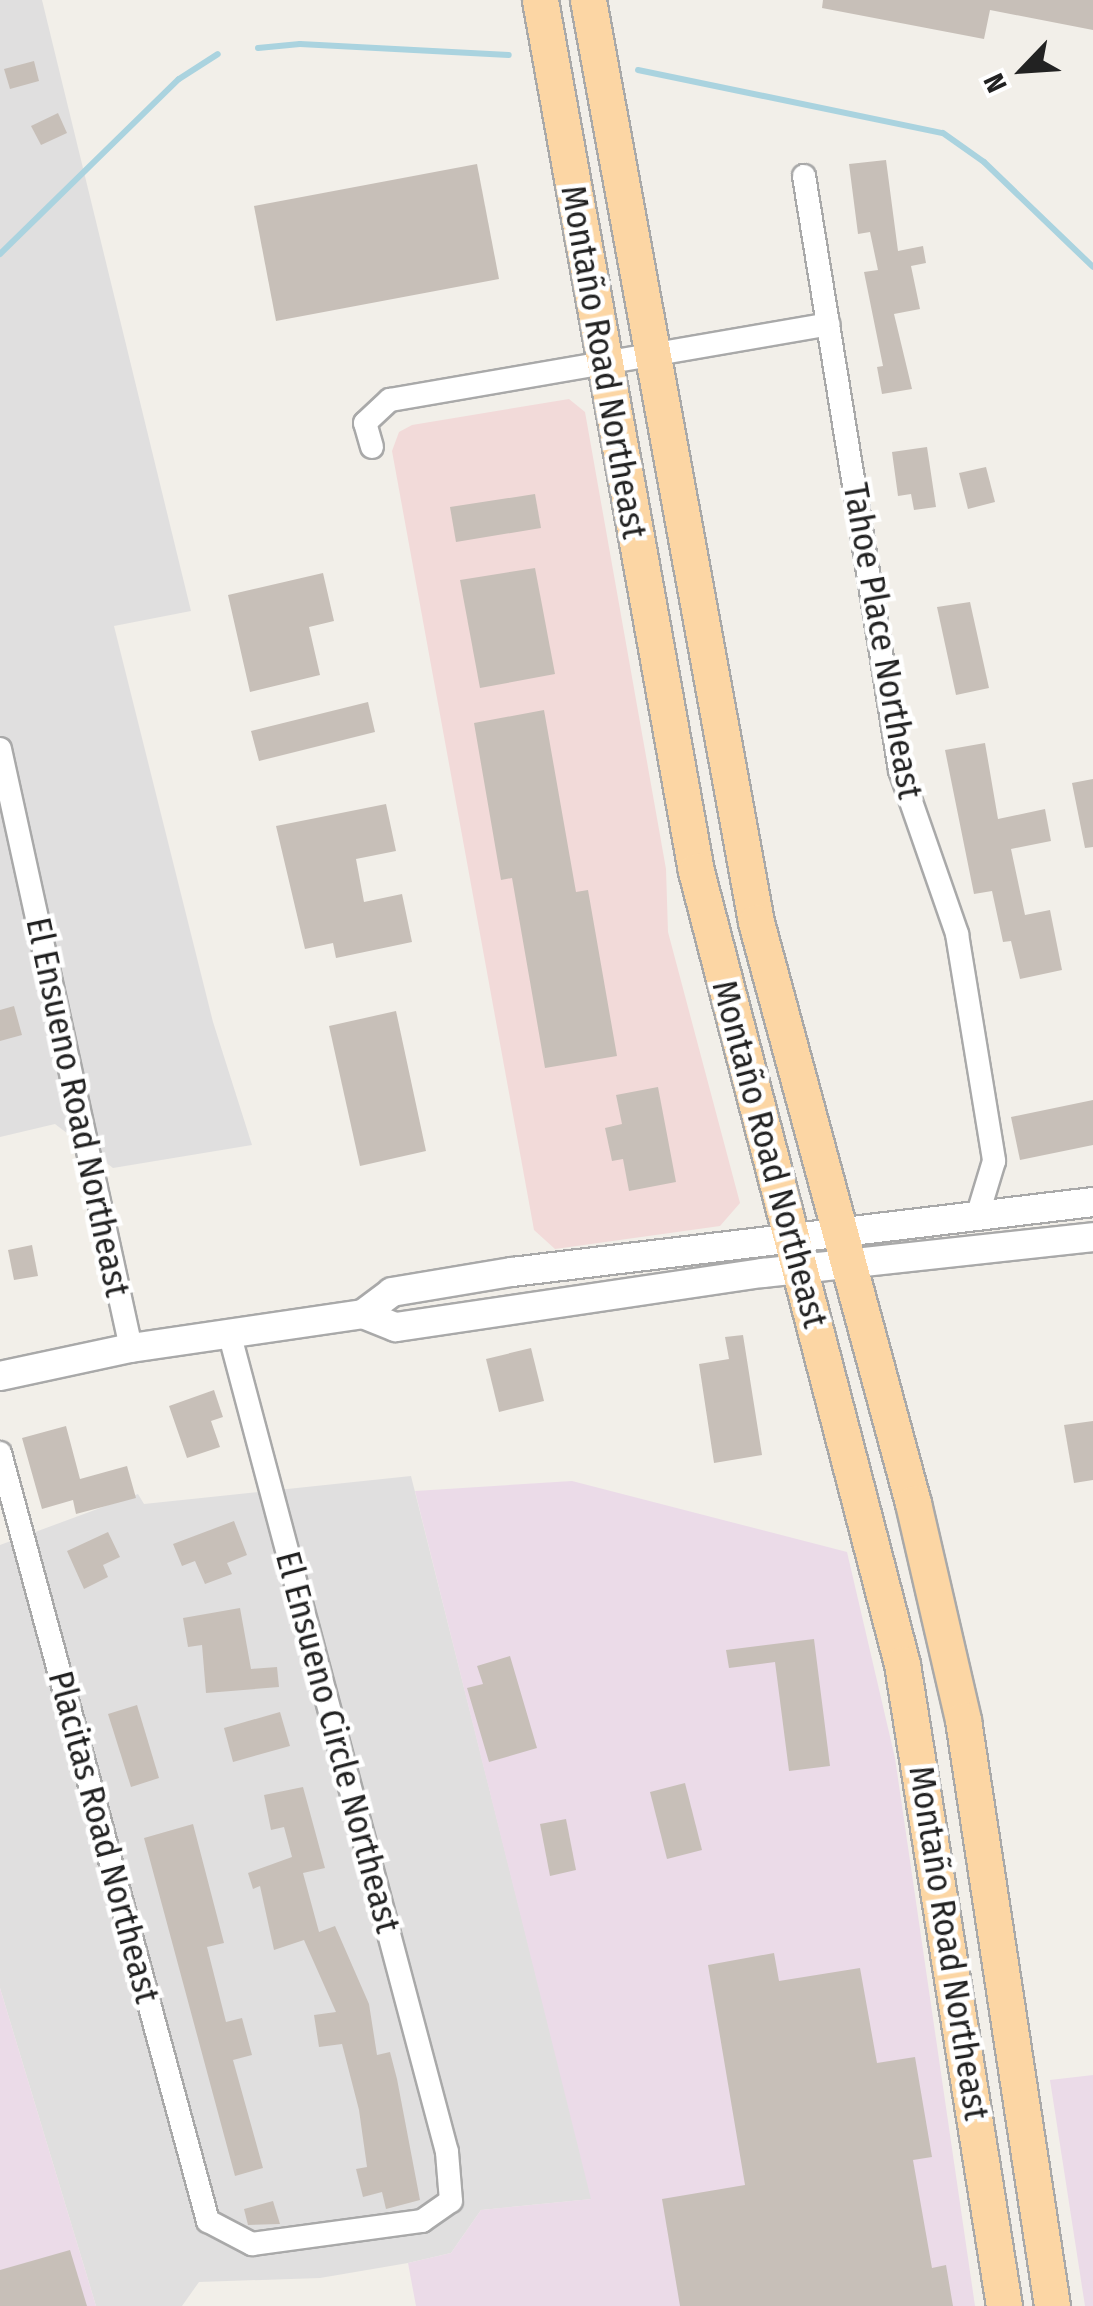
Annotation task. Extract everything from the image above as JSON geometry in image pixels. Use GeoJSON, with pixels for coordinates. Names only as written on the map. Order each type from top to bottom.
{"type":"FeatureCollection","features":[{"type":"Feature","properties":{"kind":"main road","name":"Montaño Road Northeast"},"geometry":{"type":"LineString","coordinates":[[540,0],[696,870],[912,1716],[1004,2306]]}},
{"type":"Feature","properties":{"kind":"main road","name":"Montaño Road Northeast"},"geometry":{"type":"LineString","coordinates":[[588,0],[752,903],[846,1251],[963,1720],[1052,2306]]}},
{"type":"Feature","properties":{"kind":"street","name":"Tahoe Place Northeast"},"geometry":{"type":"LineString","coordinates":[[804,176],[900,770],[957,934],[994,1161],[977,1217]]}},
{"type":"Feature","properties":{"kind":"street"},"geometry":{"type":"LineString","coordinates":[[372,446],[365,424],[390,400],[828,324]]}},
{"type":"Feature","properties":{"kind":"street","name":"El Ensueno Road Northeast"},"geometry":{"type":"LineString","coordinates":[[0,749],[131,1348]]}},
{"type":"Feature","properties":{"kind":"street"},"geometry":{"type":"LineString","coordinates":[[846,1251],[977,1217],[1093,1202]]}},
{"type":"Feature","properties":{"kind":"street"},"geometry":{"type":"LineString","coordinates":[[0,1376],[131,1348],[363,1314],[392,1292],[602,1258],[797,1255],[1093,1237]]}},
{"type":"Feature","properties":{"kind":"street","name":"El Ensueno Circle Northeast"},"geometry":{"type":"LineString","coordinates":[[208,2220],[252,2244],[422,2221],[451,2201],[447,2152],[229,1332]]}},
{"type":"Feature","properties":{"kind":"street","name":"Placitas Road Northeast"},"geometry":{"type":"LineString","coordinates":[[0,1453],[208,2220]]}},
{"type":"Feature","properties":{"kind":"shaded area"},"geometry":{"type":"Polygon","coordinates":[[[0,0],[42,0],[191,611],[114,626],[213,1022],[252,1145],[113,1168],[55,1124],[0,1137],[0,0]]]}},
{"type":"Feature","properties":{"kind":"shaded area"},"geometry":{"type":"Polygon","coordinates":[[[569,399],[585,412],[666,869],[668,932],[740,1203],[720,1226],[555,1249],[534,1230],[392,451],[399,432],[412,425],[569,399]]]}},
{"type":"Feature","properties":{"kind":"shaded area"},"geometry":{"type":"Polygon","coordinates":[[[411,1476],[592,2199],[481,2210],[451,2253],[408,2263],[320,2278],[199,2282],[182,2306],[96,2306],[0,1988],[0,1545],[138,1494],[144,1504],[411,1476]]]}},
{"type":"Feature","properties":{"kind":"shaded area"},"geometry":{"type":"Polygon","coordinates":[[[572,1481],[847,1552],[895,1758],[975,2306],[416,2306],[408,2263],[451,2253],[481,2210],[591,2199],[415,1491],[572,1481]]]}},
{"type":"Feature","properties":{"kind":"shaded area"},"geometry":{"type":"Polygon","coordinates":[[[0,1988],[96,2306],[0,2306],[0,1988]]]}},
{"type":"Feature","properties":{"kind":"shaded area"},"geometry":{"type":"Polygon","coordinates":[[[1093,2075],[1093,2306],[1085,2306],[1050,2080],[1093,2075]]]}},
{"type":"Feature","properties":{"kind":"building"},"geometry":{"type":"Polygon","coordinates":[[[823,0],[1093,0],[1093,30],[990,10],[984,39],[822,8],[823,0]]]}},
{"type":"Feature","properties":{"kind":"building"},"geometry":{"type":"Polygon","coordinates":[[[34,61],[39,81],[10,89],[4,69],[34,61]]]}},
{"type":"Feature","properties":{"kind":"building"},"geometry":{"type":"Polygon","coordinates":[[[58,113],[67,133],[41,145],[31,126],[58,113]]]}},
{"type":"Feature","properties":{"kind":"building"},"geometry":{"type":"Polygon","coordinates":[[[886,160],[898,251],[923,246],[926,263],[911,266],[920,309],[894,314],[912,389],[882,394],[877,367],[883,366],[864,272],[878,270],[870,232],[858,234],[849,164],[886,160]]]}},
{"type":"Feature","properties":{"kind":"building"},"geometry":{"type":"Polygon","coordinates":[[[477,164],[499,279],[276,321],[254,206],[477,164]]]}},
{"type":"Feature","properties":{"kind":"building"},"geometry":{"type":"Polygon","coordinates":[[[927,447],[936,507],[914,510],[911,494],[898,496],[892,452],[927,447]]]}},
{"type":"Feature","properties":{"kind":"building"},"geometry":{"type":"Polygon","coordinates":[[[986,467],[995,502],[968,509],[959,473],[986,467]]]}},
{"type":"Feature","properties":{"kind":"building"},"geometry":{"type":"Polygon","coordinates":[[[535,494],[541,528],[456,542],[450,507],[535,494]]]}},
{"type":"Feature","properties":{"kind":"building"},"geometry":{"type":"Polygon","coordinates":[[[535,568],[555,674],[480,688],[460,580],[535,568]]]}},
{"type":"Feature","properties":{"kind":"building"},"geometry":{"type":"Polygon","coordinates":[[[323,573],[334,621],[309,627],[320,675],[250,692],[228,595],[323,573]]]}},
{"type":"Feature","properties":{"kind":"building"},"geometry":{"type":"Polygon","coordinates":[[[970,602],[989,688],[956,695],[937,607],[970,602]]]}},
{"type":"Feature","properties":{"kind":"building"},"geometry":{"type":"Polygon","coordinates":[[[368,702],[375,732],[259,761],[251,731],[368,702]]]}},
{"type":"Feature","properties":{"kind":"building"},"geometry":{"type":"Polygon","coordinates":[[[544,710],[576,892],[588,890],[617,1056],[545,1068],[512,878],[501,880],[474,723],[544,710]]]}},
{"type":"Feature","properties":{"kind":"building"},"geometry":{"type":"Polygon","coordinates":[[[985,743],[998,819],[1045,809],[1051,841],[1011,849],[1025,915],[1050,910],[1062,970],[1020,979],[1011,941],[1003,942],[992,891],[974,894],[945,750],[985,743]]]}},
{"type":"Feature","properties":{"kind":"building"},"geometry":{"type":"Polygon","coordinates":[[[1093,779],[1093,847],[1085,848],[1072,783],[1093,779]]]}},
{"type":"Feature","properties":{"kind":"building"},"geometry":{"type":"Polygon","coordinates":[[[386,804],[396,851],[356,859],[364,902],[402,894],[412,942],[336,958],[333,943],[305,949],[276,826],[386,804]]]}},
{"type":"Feature","properties":{"kind":"building"},"geometry":{"type":"Polygon","coordinates":[[[14,1006],[22,1035],[0,1041],[0,1010],[14,1006]]]}},
{"type":"Feature","properties":{"kind":"building"},"geometry":{"type":"Polygon","coordinates":[[[396,1011],[426,1151],[360,1166],[329,1026],[396,1011]]]}},
{"type":"Feature","properties":{"kind":"building"},"geometry":{"type":"Polygon","coordinates":[[[658,1087],[676,1182],[629,1191],[623,1159],[612,1161],[605,1128],[622,1124],[616,1095],[658,1087]]]}},
{"type":"Feature","properties":{"kind":"building"},"geometry":{"type":"Polygon","coordinates":[[[1093,1100],[1093,1145],[1020,1160],[1011,1117],[1093,1100]]]}},
{"type":"Feature","properties":{"kind":"building"},"geometry":{"type":"Polygon","coordinates":[[[32,1245],[38,1276],[14,1280],[8,1250],[32,1245]]]}},
{"type":"Feature","properties":{"kind":"building"},"geometry":{"type":"Polygon","coordinates":[[[743,1335],[762,1455],[714,1463],[699,1364],[729,1359],[725,1337],[743,1335]]]}},
{"type":"Feature","properties":{"kind":"building"},"geometry":{"type":"Polygon","coordinates":[[[531,1348],[544,1401],[499,1412],[486,1359],[531,1348]]]}},
{"type":"Feature","properties":{"kind":"building"},"geometry":{"type":"Polygon","coordinates":[[[214,1390],[223,1417],[211,1421],[220,1447],[187,1458],[169,1406],[214,1390]]]}},
{"type":"Feature","properties":{"kind":"building"},"geometry":{"type":"Polygon","coordinates":[[[1093,1421],[1093,1480],[1074,1483],[1064,1425],[1093,1421]]]}},
{"type":"Feature","properties":{"kind":"building"},"geometry":{"type":"Polygon","coordinates":[[[66,1426],[80,1479],[127,1466],[136,1498],[76,1514],[73,1500],[42,1509],[22,1438],[66,1426]]]}},
{"type":"Feature","properties":{"kind":"building"},"geometry":{"type":"Polygon","coordinates":[[[234,1521],[247,1555],[227,1563],[232,1574],[205,1584],[195,1561],[182,1566],[173,1544],[234,1521]]]}},
{"type":"Feature","properties":{"kind":"building"},"geometry":{"type":"Polygon","coordinates":[[[108,1532],[120,1557],[103,1565],[108,1577],[84,1589],[67,1551],[108,1532]]]}},
{"type":"Feature","properties":{"kind":"building"},"geometry":{"type":"Polygon","coordinates":[[[240,1608],[251,1669],[277,1667],[279,1687],[206,1693],[202,1645],[188,1647],[183,1618],[240,1608]]]}},
{"type":"Feature","properties":{"kind":"building"},"geometry":{"type":"Polygon","coordinates":[[[814,1639],[830,1766],[789,1771],[775,1662],[729,1668],[726,1650],[814,1639]]]}},
{"type":"Feature","properties":{"kind":"building"},"geometry":{"type":"Polygon","coordinates":[[[510,1656],[537,1748],[489,1762],[467,1688],[483,1684],[477,1666],[510,1656]]]}},
{"type":"Feature","properties":{"kind":"building"},"geometry":{"type":"Polygon","coordinates":[[[137,1705],[159,1778],[131,1787],[108,1714],[137,1705]]]}},
{"type":"Feature","properties":{"kind":"building"},"geometry":{"type":"Polygon","coordinates":[[[280,1712],[290,1746],[233,1762],[224,1728],[280,1712]]]}},
{"type":"Feature","properties":{"kind":"building"},"geometry":{"type":"Polygon","coordinates":[[[685,1783],[702,1850],[667,1859],[650,1792],[685,1783]]]}},
{"type":"Feature","properties":{"kind":"building"},"geometry":{"type":"Polygon","coordinates":[[[303,1787],[325,1868],[303,1873],[319,1932],[335,1926],[369,2004],[377,2055],[390,2052],[397,2079],[420,2200],[386,2209],[382,2192],[363,2197],[356,2169],[367,2167],[359,2110],[342,2044],[319,2047],[314,2015],[336,2012],[304,1940],[274,1950],[260,1886],[253,1889],[248,1873],[292,1857],[284,1827],[271,1830],[264,1795],[303,1787]]]}},
{"type":"Feature","properties":{"kind":"building"},"geometry":{"type":"Polygon","coordinates":[[[566,1819],[576,1870],[550,1876],[540,1824],[566,1819]]]}},
{"type":"Feature","properties":{"kind":"building"},"geometry":{"type":"Polygon","coordinates":[[[193,1824],[224,1943],[207,1947],[226,2022],[242,2018],[252,2055],[233,2060],[263,2168],[235,2176],[144,1838],[193,1824]]]}},
{"type":"Feature","properties":{"kind":"building"},"geometry":{"type":"Polygon","coordinates":[[[774,1953],[779,1981],[860,1968],[877,2063],[915,2057],[932,2157],[913,2160],[932,2268],[946,2265],[953,2306],[680,2306],[662,2199],[745,2185],[708,1965],[774,1953]]]}},
{"type":"Feature","properties":{"kind":"building"},"geometry":{"type":"Polygon","coordinates":[[[273,2201],[280,2224],[248,2225],[244,2209],[273,2201]]]}},
{"type":"Feature","properties":{"kind":"building"},"geometry":{"type":"Polygon","coordinates":[[[70,2250],[87,2306],[0,2306],[0,2270],[70,2250]]]}},
{"type":"Feature","properties":{"kind":"waterway"},"geometry":{"type":"LineString","coordinates":[[258,48],[300,44],[509,55]]}},
{"type":"Feature","properties":{"kind":"waterway"},"geometry":{"type":"LineString","coordinates":[[0,254],[179,79],[218,54]]}},
{"type":"Feature","properties":{"kind":"waterway"},"geometry":{"type":"LineString","coordinates":[[638,70],[943,133],[984,162],[1093,267]]}}]}
